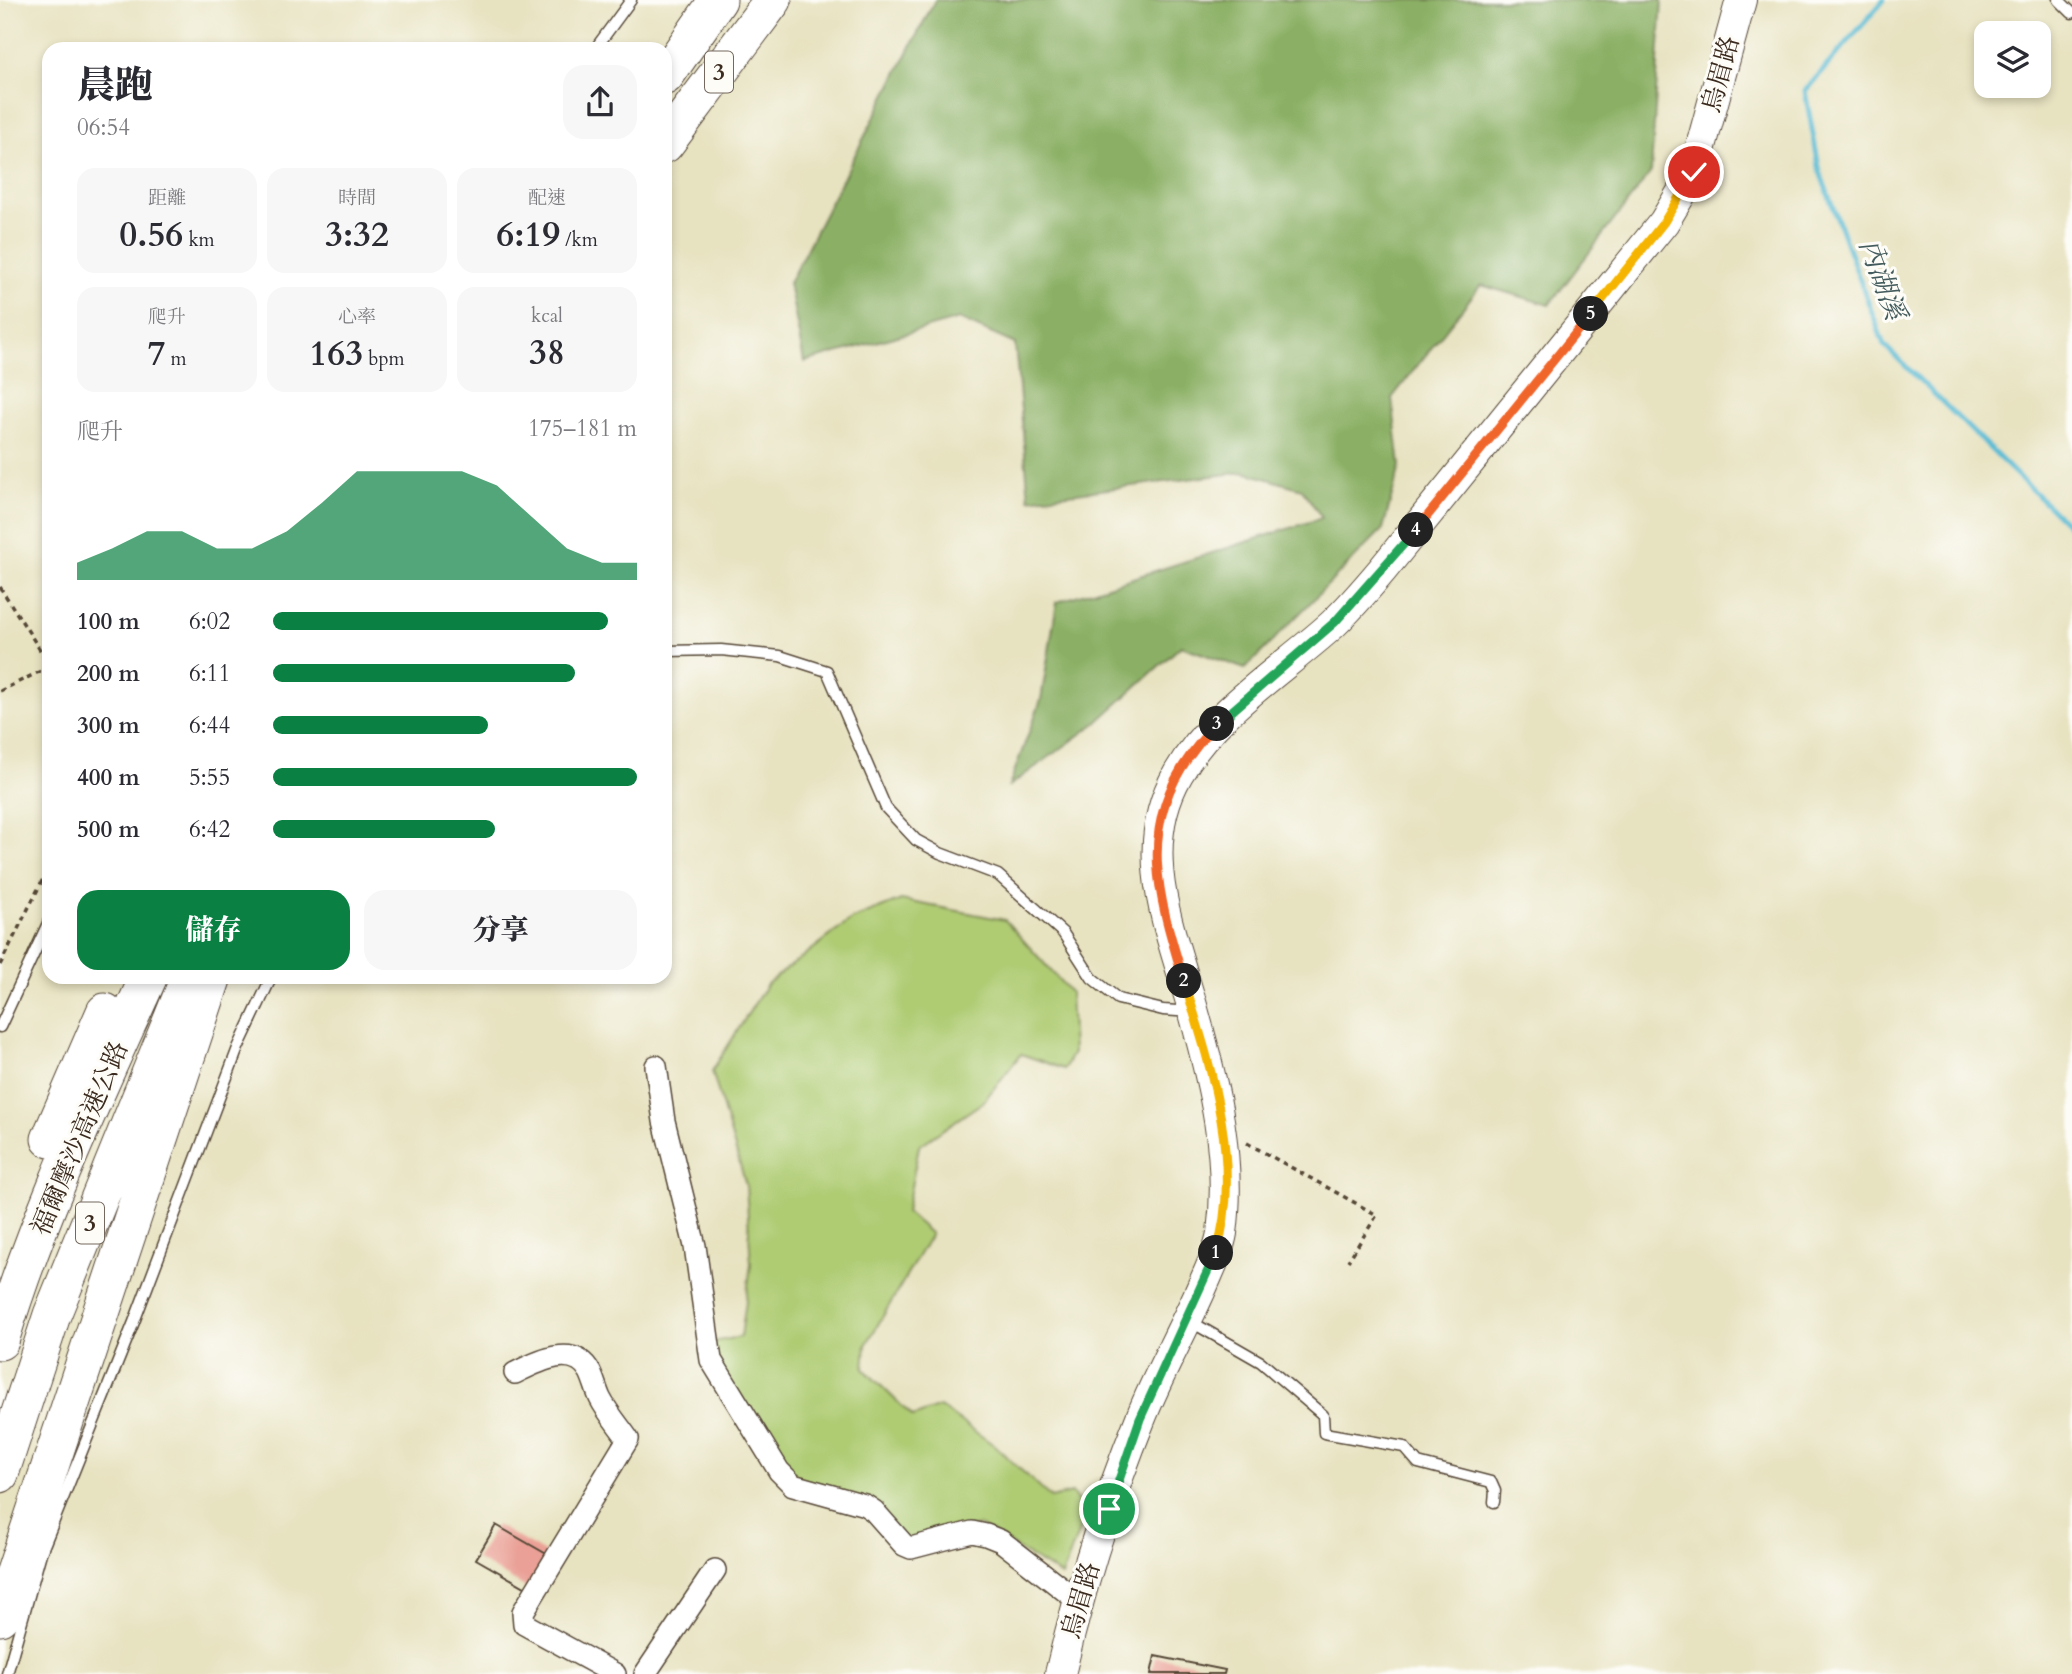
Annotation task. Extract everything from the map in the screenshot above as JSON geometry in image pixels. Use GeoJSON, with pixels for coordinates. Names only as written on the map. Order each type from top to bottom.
{"type":"FeatureCollection","features":[{"type":"Feature","properties":{"kind":"highway","name":"3"},"geometry":{"type":"LineString","coordinates":[[672,66],[718,0]]}},
{"type":"Feature","properties":{"kind":"highway","name":"3"},"geometry":{"type":"LineString","coordinates":[[672,136],[773,0]]}},
{"type":"Feature","properties":{"kind":"highway"},"geometry":{"type":"LineString","coordinates":[[0,1259],[72,1084],[118,984]]}},
{"type":"Feature","properties":{"kind":"highway","name":"福爾摩沙高速公路"},"geometry":{"type":"LineString","coordinates":[[0,1341],[19,1279],[80,1130],[145,984]]}},
{"type":"Feature","properties":{"kind":"highway","name":"福爾摩沙高速公路"},"geometry":{"type":"LineString","coordinates":[[0,1474],[52,1315],[189,984]]}},
{"type":"Feature","properties":{"kind":"highway"},"geometry":{"type":"LineString","coordinates":[[0,1617],[210,984]]}},
{"type":"Feature","properties":{"kind":"main road","name":"烏眉路"},"geometry":{"type":"LineString","coordinates":[[1060,1674],[1077,1600],[1140,1419],[1188,1320],[1222,1236],[1226,1175],[1220,1128],[1194,1012],[1164,916],[1155,844],[1163,810],[1177,775],[1208,731],[1335,622],[1383,569],[1664,222],[1694,172],[1741,0]]}},
{"type":"Feature","properties":{"kind":"street"},"geometry":{"type":"LineString","coordinates":[[656,1066],[664,1121],[695,1246],[711,1360],[779,1471],[803,1489],[864,1505],[874,1511],[904,1545],[911,1548],[972,1532],[1001,1541],[1077,1600]]}},
{"type":"Feature","properties":{"kind":"street"},"geometry":{"type":"LineString","coordinates":[[515,1373],[544,1359],[561,1356],[578,1359],[589,1369],[601,1399],[628,1439],[523,1612],[524,1624],[615,1674]]}},
{"type":"Feature","properties":{"kind":"street"},"geometry":{"type":"LineString","coordinates":[[645,1674],[715,1570]]}},
{"type":"Feature","properties":{"kind":"lane"},"geometry":{"type":"LineString","coordinates":[[600,42],[631,0]]}},
{"type":"Feature","properties":{"kind":"lane"},"geometry":{"type":"LineString","coordinates":[[2059,0],[2072,13]]}},
{"type":"Feature","properties":{"kind":"lane"},"geometry":{"type":"LineString","coordinates":[[672,650],[721,650],[780,656],[827,671],[886,807],[916,840],[940,853],[998,875],[1063,933],[1092,978],[1118,999],[1163,1010],[1194,1012]]}},
{"type":"Feature","properties":{"kind":"lane"},"geometry":{"type":"LineString","coordinates":[[0,1027],[42,936]]}},
{"type":"Feature","properties":{"kind":"lane"},"geometry":{"type":"LineString","coordinates":[[7,1674],[41,1553],[134,1322],[238,1048],[268,984]]}},
{"type":"Feature","properties":{"kind":"lane"},"geometry":{"type":"LineString","coordinates":[[1188,1320],[1261,1362],[1322,1415],[1324,1433],[1404,1447],[1418,1463],[1491,1482],[1495,1491],[1494,1502]]}},
{"type":"Feature","properties":{"kind":"path"},"geometry":{"type":"LineString","coordinates":[[0,587],[42,654]]}},
{"type":"Feature","properties":{"kind":"path"},"geometry":{"type":"LineString","coordinates":[[0,691],[42,669]]}},
{"type":"Feature","properties":{"kind":"path"},"geometry":{"type":"LineString","coordinates":[[0,965],[42,881]]}},
{"type":"Feature","properties":{"kind":"path"},"geometry":{"type":"LineString","coordinates":[[1220,1128],[1377,1215],[1348,1261]]}},
{"type":"Feature","properties":{"kind":"green space"},"geometry":{"type":"Polygon","coordinates":[[[935,0],[1662,0],[1651,172],[1549,305],[1481,285],[1392,398],[1400,466],[1383,529],[1245,669],[1181,646],[1095,724],[1009,786],[1041,700],[1057,602],[1322,518],[1302,489],[1244,472],[1029,499],[1015,344],[959,319],[804,362],[789,283],[935,0]]]}},
{"type":"Feature","properties":{"kind":"green space"},"geometry":{"type":"Polygon","coordinates":[[[901,900],[1005,920],[1070,992],[1073,1053],[1064,1069],[1021,1054],[983,1102],[919,1146],[906,1212],[931,1234],[866,1345],[864,1369],[913,1417],[940,1407],[994,1445],[1051,1498],[1072,1493],[1086,1512],[1062,1576],[979,1525],[909,1544],[874,1508],[774,1470],[706,1343],[741,1337],[751,1264],[746,1185],[712,1071],[767,984],[851,920],[901,900]]]}},
{"type":"Feature","properties":{"kind":"building"},"geometry":{"type":"Polygon","coordinates":[[[496,1525],[557,1560],[537,1594],[476,1559],[496,1525]]]}},
{"type":"Feature","properties":{"kind":"building"},"geometry":{"type":"Polygon","coordinates":[[[1155,1656],[1225,1670],[1224,1674],[1151,1674],[1155,1656]]]}},
{"type":"Feature","properties":{"kind":"waterway","name":"內湖溪"},"geometry":{"type":"LineString","coordinates":[[1884,0],[1805,91],[1820,172],[1884,345],[2072,529]]}},
{"type":"Feature","properties":{"kind":"route"},"geometry":{"type":"LineString","coordinates":[[1109,1509],[1140,1419],[1188,1320],[1222,1236],[1226,1175],[1218,1110],[1194,1012],[1164,916],[1155,844],[1163,810],[1177,775],[1208,731],[1335,622],[1383,569],[1664,222],[1694,172]]}}]}
